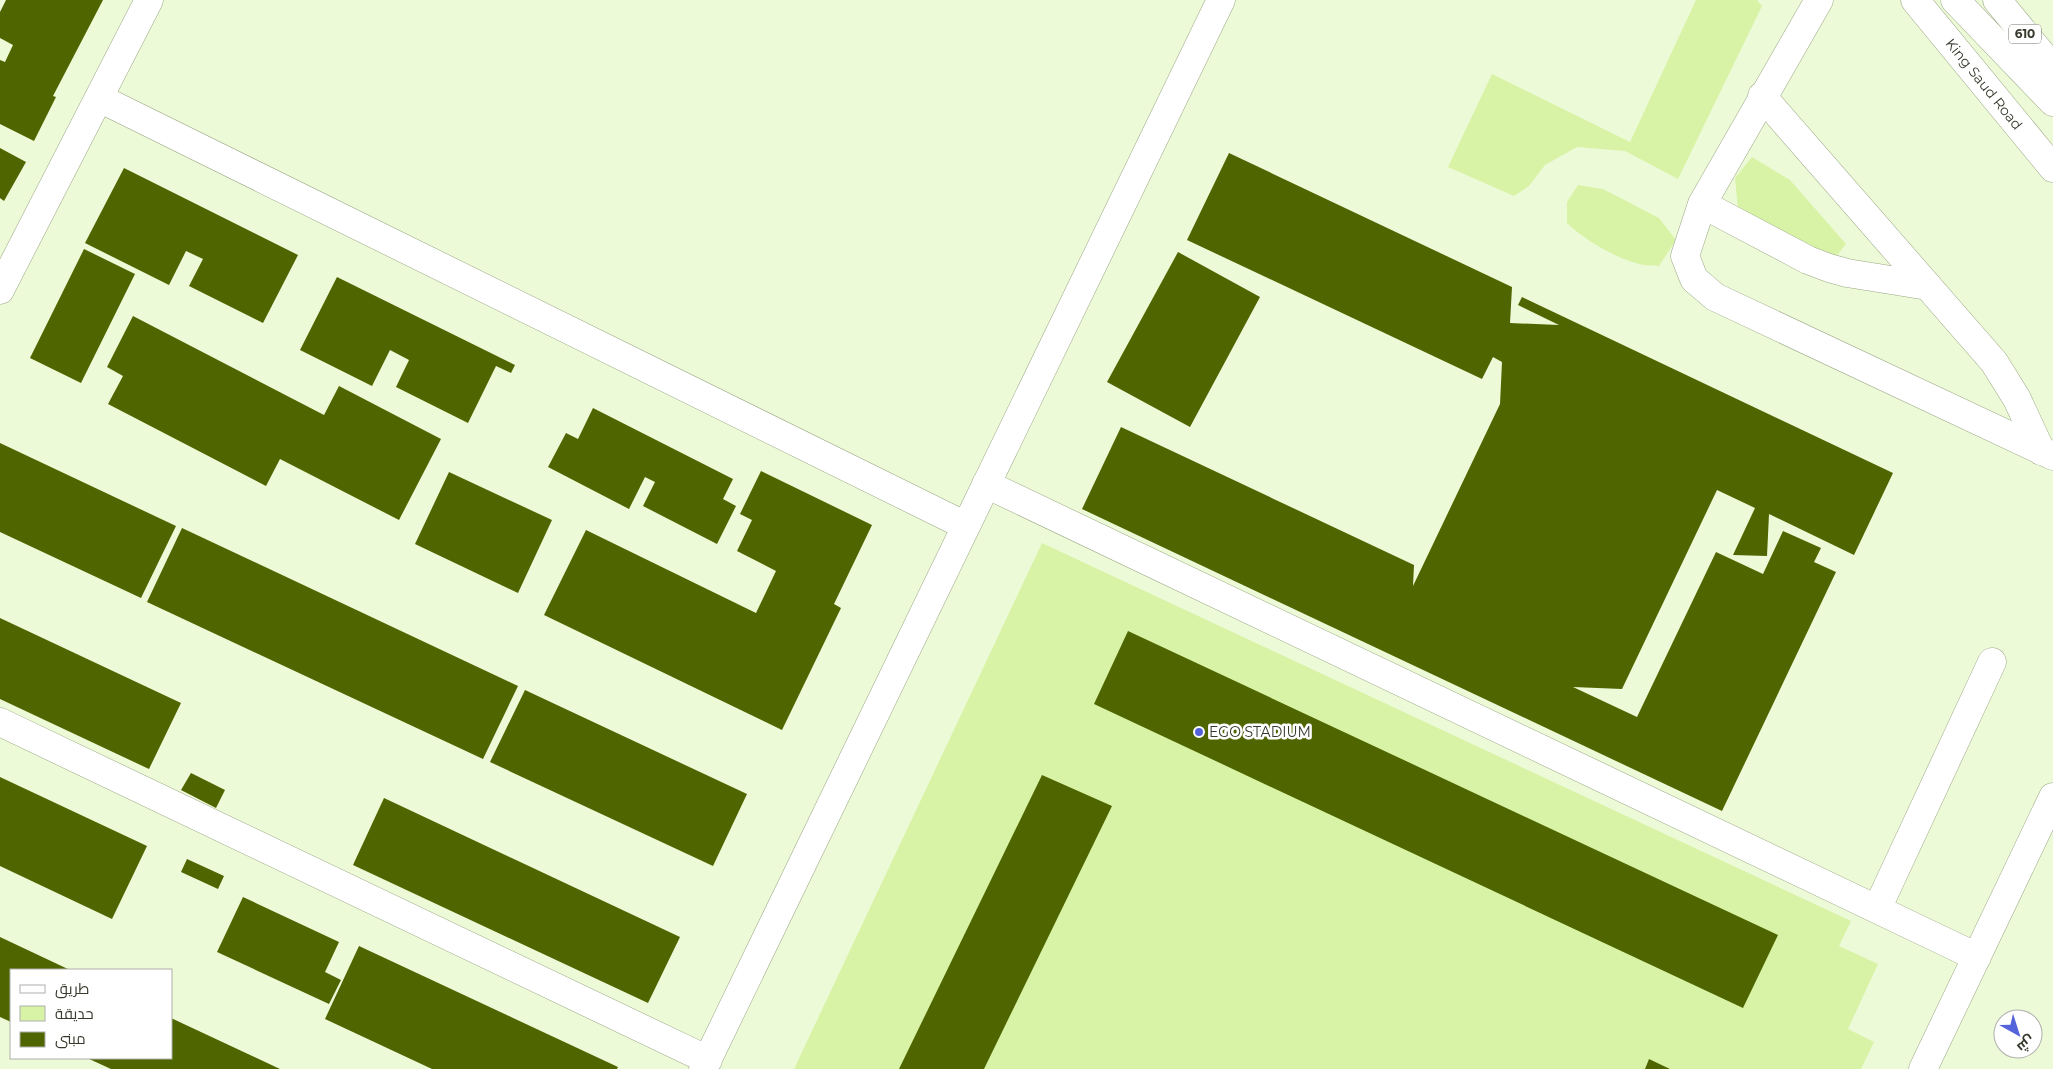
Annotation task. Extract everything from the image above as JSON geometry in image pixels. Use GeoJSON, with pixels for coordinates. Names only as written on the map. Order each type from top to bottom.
{"type":"FeatureCollection","features":[{"type":"Feature","properties":{"kind":"street"},"geometry":{"type":"LineString","coordinates":[[0,290],[149,0]]}},
{"type":"Feature","properties":{"kind":"street"},"geometry":{"type":"LineString","coordinates":[[0,722],[706,1064],[1221,0]]}},
{"type":"Feature","properties":{"kind":"street"},"geometry":{"type":"LineString","coordinates":[[1819,0],[1762,96],[1702,204],[1685,256],[1694,279],[1715,297],[2047,454]]}},
{"type":"Feature","properties":{"kind":"street","name":"King Saud Road"},"geometry":{"type":"LineString","coordinates":[[1915,0],[2053,168]]}},
{"type":"Feature","properties":{"kind":"street"},"geometry":{"type":"LineString","coordinates":[[1955,0],[2053,102]]}},
{"type":"Feature","properties":{"kind":"street","name":"610"},"geometry":{"type":"LineString","coordinates":[[1997,0],[2053,68]]}},
{"type":"Feature","properties":{"kind":"street"},"geometry":{"type":"LineString","coordinates":[[1762,96],[1994,362],[2047,454]]}},
{"type":"Feature","properties":{"kind":"street"},"geometry":{"type":"LineString","coordinates":[[99,98],[966,526]]}},
{"type":"Feature","properties":{"kind":"street"},"geometry":{"type":"LineString","coordinates":[[1702,204],[1808,260],[1829,268],[1928,286]]}},
{"type":"Feature","properties":{"kind":"street"},"geometry":{"type":"LineString","coordinates":[[986,484],[1977,957]]}},
{"type":"Feature","properties":{"kind":"street"},"geometry":{"type":"LineString","coordinates":[[1877,909],[1992,662]]}},
{"type":"Feature","properties":{"kind":"street"},"geometry":{"type":"LineString","coordinates":[[1923,1069],[2053,797]]}},
{"type":"Feature","properties":{"kind":"green space"},"geometry":{"type":"Polygon","coordinates":[[[1696,0],[1757,0],[1762,6],[1678,179],[1625,151],[1577,147],[1545,165],[1529,186],[1514,196],[1448,167],[1492,74],[1630,142],[1696,0]]]}},
{"type":"Feature","properties":{"kind":"green space"},"geometry":{"type":"Polygon","coordinates":[[[1752,157],[1790,180],[1846,244],[1831,263],[1738,209],[1735,178],[1752,157]]]}},
{"type":"Feature","properties":{"kind":"green space"},"geometry":{"type":"Polygon","coordinates":[[[1578,185],[1603,189],[1659,218],[1676,240],[1659,266],[1641,265],[1621,258],[1591,242],[1567,223],[1567,202],[1578,185]]]}},
{"type":"Feature","properties":{"kind":"green space","name":"EGO STADIUM"},"geometry":{"type":"Polygon","coordinates":[[[1042,543],[1851,921],[1839,946],[1878,964],[1848,1029],[1874,1042],[1861,1069],[794,1069],[1042,543]]]}},
{"type":"Feature","properties":{"kind":"building"},"geometry":{"type":"Polygon","coordinates":[[[6,0],[103,0],[53,96],[56,97],[34,141],[0,124],[0,60],[5,62],[13,45],[0,38],[0,12],[6,0]]]}},
{"type":"Feature","properties":{"kind":"building"},"geometry":{"type":"Polygon","coordinates":[[[0,148],[26,162],[4,201],[0,198],[0,148]]]}},
{"type":"Feature","properties":{"kind":"building"},"geometry":{"type":"Polygon","coordinates":[[[1229,153],[1512,287],[1510,323],[1559,325],[1518,305],[1522,297],[1893,473],[1854,555],[1769,514],[1767,556],[1733,555],[1755,508],[1717,490],[1622,689],[1573,687],[1637,717],[1716,552],[1763,574],[1783,531],[1821,548],[1814,562],[1836,572],[1722,811],[1082,509],[1121,427],[1414,565],[1413,586],[1500,404],[1502,362],[1493,357],[1482,379],[1187,240],[1229,153]]]}},
{"type":"Feature","properties":{"kind":"building"},"geometry":{"type":"Polygon","coordinates":[[[124,168],[298,255],[263,323],[189,286],[203,259],[186,251],[169,285],[85,243],[124,168]]]}},
{"type":"Feature","properties":{"kind":"building"},"geometry":{"type":"Polygon","coordinates":[[[84,249],[135,274],[81,383],[30,358],[84,249]]]}},
{"type":"Feature","properties":{"kind":"building"},"geometry":{"type":"Polygon","coordinates":[[[1178,252],[1260,297],[1190,427],[1107,382],[1178,252]]]}},
{"type":"Feature","properties":{"kind":"building"},"geometry":{"type":"Polygon","coordinates":[[[337,277],[515,365],[511,373],[496,366],[468,423],[396,387],[409,360],[390,350],[372,386],[300,350],[337,277]]]}},
{"type":"Feature","properties":{"kind":"building"},"geometry":{"type":"Polygon","coordinates":[[[133,316],[324,415],[339,386],[441,439],[399,520],[280,459],[266,486],[108,404],[123,376],[107,367],[133,316]]]}},
{"type":"Feature","properties":{"kind":"building"},"geometry":{"type":"Polygon","coordinates":[[[593,408],[733,479],[723,499],[736,506],[717,544],[643,506],[655,482],[645,477],[629,509],[548,467],[566,433],[578,439],[593,408]]]}},
{"type":"Feature","properties":{"kind":"building"},"geometry":{"type":"Polygon","coordinates":[[[0,443],[176,526],[141,598],[0,532],[0,443]]]}},
{"type":"Feature","properties":{"kind":"building"},"geometry":{"type":"Polygon","coordinates":[[[761,471],[872,525],[834,604],[841,608],[782,730],[544,615],[586,530],[756,613],[776,571],[737,551],[752,520],[740,514],[761,471]]]}},
{"type":"Feature","properties":{"kind":"building"},"geometry":{"type":"Polygon","coordinates":[[[449,472],[552,520],[518,593],[415,544],[449,472]]]}},
{"type":"Feature","properties":{"kind":"building"},"geometry":{"type":"Polygon","coordinates":[[[182,528],[518,686],[483,759],[147,602],[182,528]]]}},
{"type":"Feature","properties":{"kind":"building"},"geometry":{"type":"Polygon","coordinates":[[[0,618],[181,703],[149,769],[0,699],[0,618]]]}},
{"type":"Feature","properties":{"kind":"building"},"geometry":{"type":"Polygon","coordinates":[[[1128,631],[1778,935],[1743,1008],[1094,704],[1128,631]]]}},
{"type":"Feature","properties":{"kind":"building"},"geometry":{"type":"Polygon","coordinates":[[[525,690],[747,794],[713,866],[490,762],[525,690]]]}},
{"type":"Feature","properties":{"kind":"building"},"geometry":{"type":"Polygon","coordinates":[[[191,773],[225,790],[216,808],[181,790],[191,773]]]}},
{"type":"Feature","properties":{"kind":"building"},"geometry":{"type":"Polygon","coordinates":[[[1042,775],[1112,806],[984,1069],[899,1069],[1042,775]]]}},
{"type":"Feature","properties":{"kind":"building"},"geometry":{"type":"Polygon","coordinates":[[[0,777],[147,846],[112,919],[0,866],[0,777]]]}},
{"type":"Feature","properties":{"kind":"building"},"geometry":{"type":"Polygon","coordinates":[[[384,798],[680,937],[648,1003],[353,865],[384,798]]]}},
{"type":"Feature","properties":{"kind":"building"},"geometry":{"type":"Polygon","coordinates":[[[187,859],[224,876],[218,889],[181,872],[187,859]]]}},
{"type":"Feature","properties":{"kind":"building"},"geometry":{"type":"Polygon","coordinates":[[[243,897],[339,942],[325,972],[341,980],[329,1004],[217,952],[243,897]]]}},
{"type":"Feature","properties":{"kind":"building"},"geometry":{"type":"Polygon","coordinates":[[[0,937],[68,969],[10,969],[10,1022],[0,1017],[0,937]]]}},
{"type":"Feature","properties":{"kind":"building"},"geometry":{"type":"Polygon","coordinates":[[[359,946],[618,1067],[617,1069],[432,1069],[325,1019],[359,946]]]}},
{"type":"Feature","properties":{"kind":"building"},"geometry":{"type":"Polygon","coordinates":[[[172,1018],[280,1069],[111,1069],[89,1059],[172,1059],[172,1018]]]}},
{"type":"Feature","properties":{"kind":"building"},"geometry":{"type":"Polygon","coordinates":[[[1649,1059],[1670,1069],[1645,1069],[1649,1059]]]}},
{"type":"Feature","properties":{"kind":"place","name":"EGO STADIUM"},"geometry":{"type":"Point","coordinates":[1199,732]}}]}
